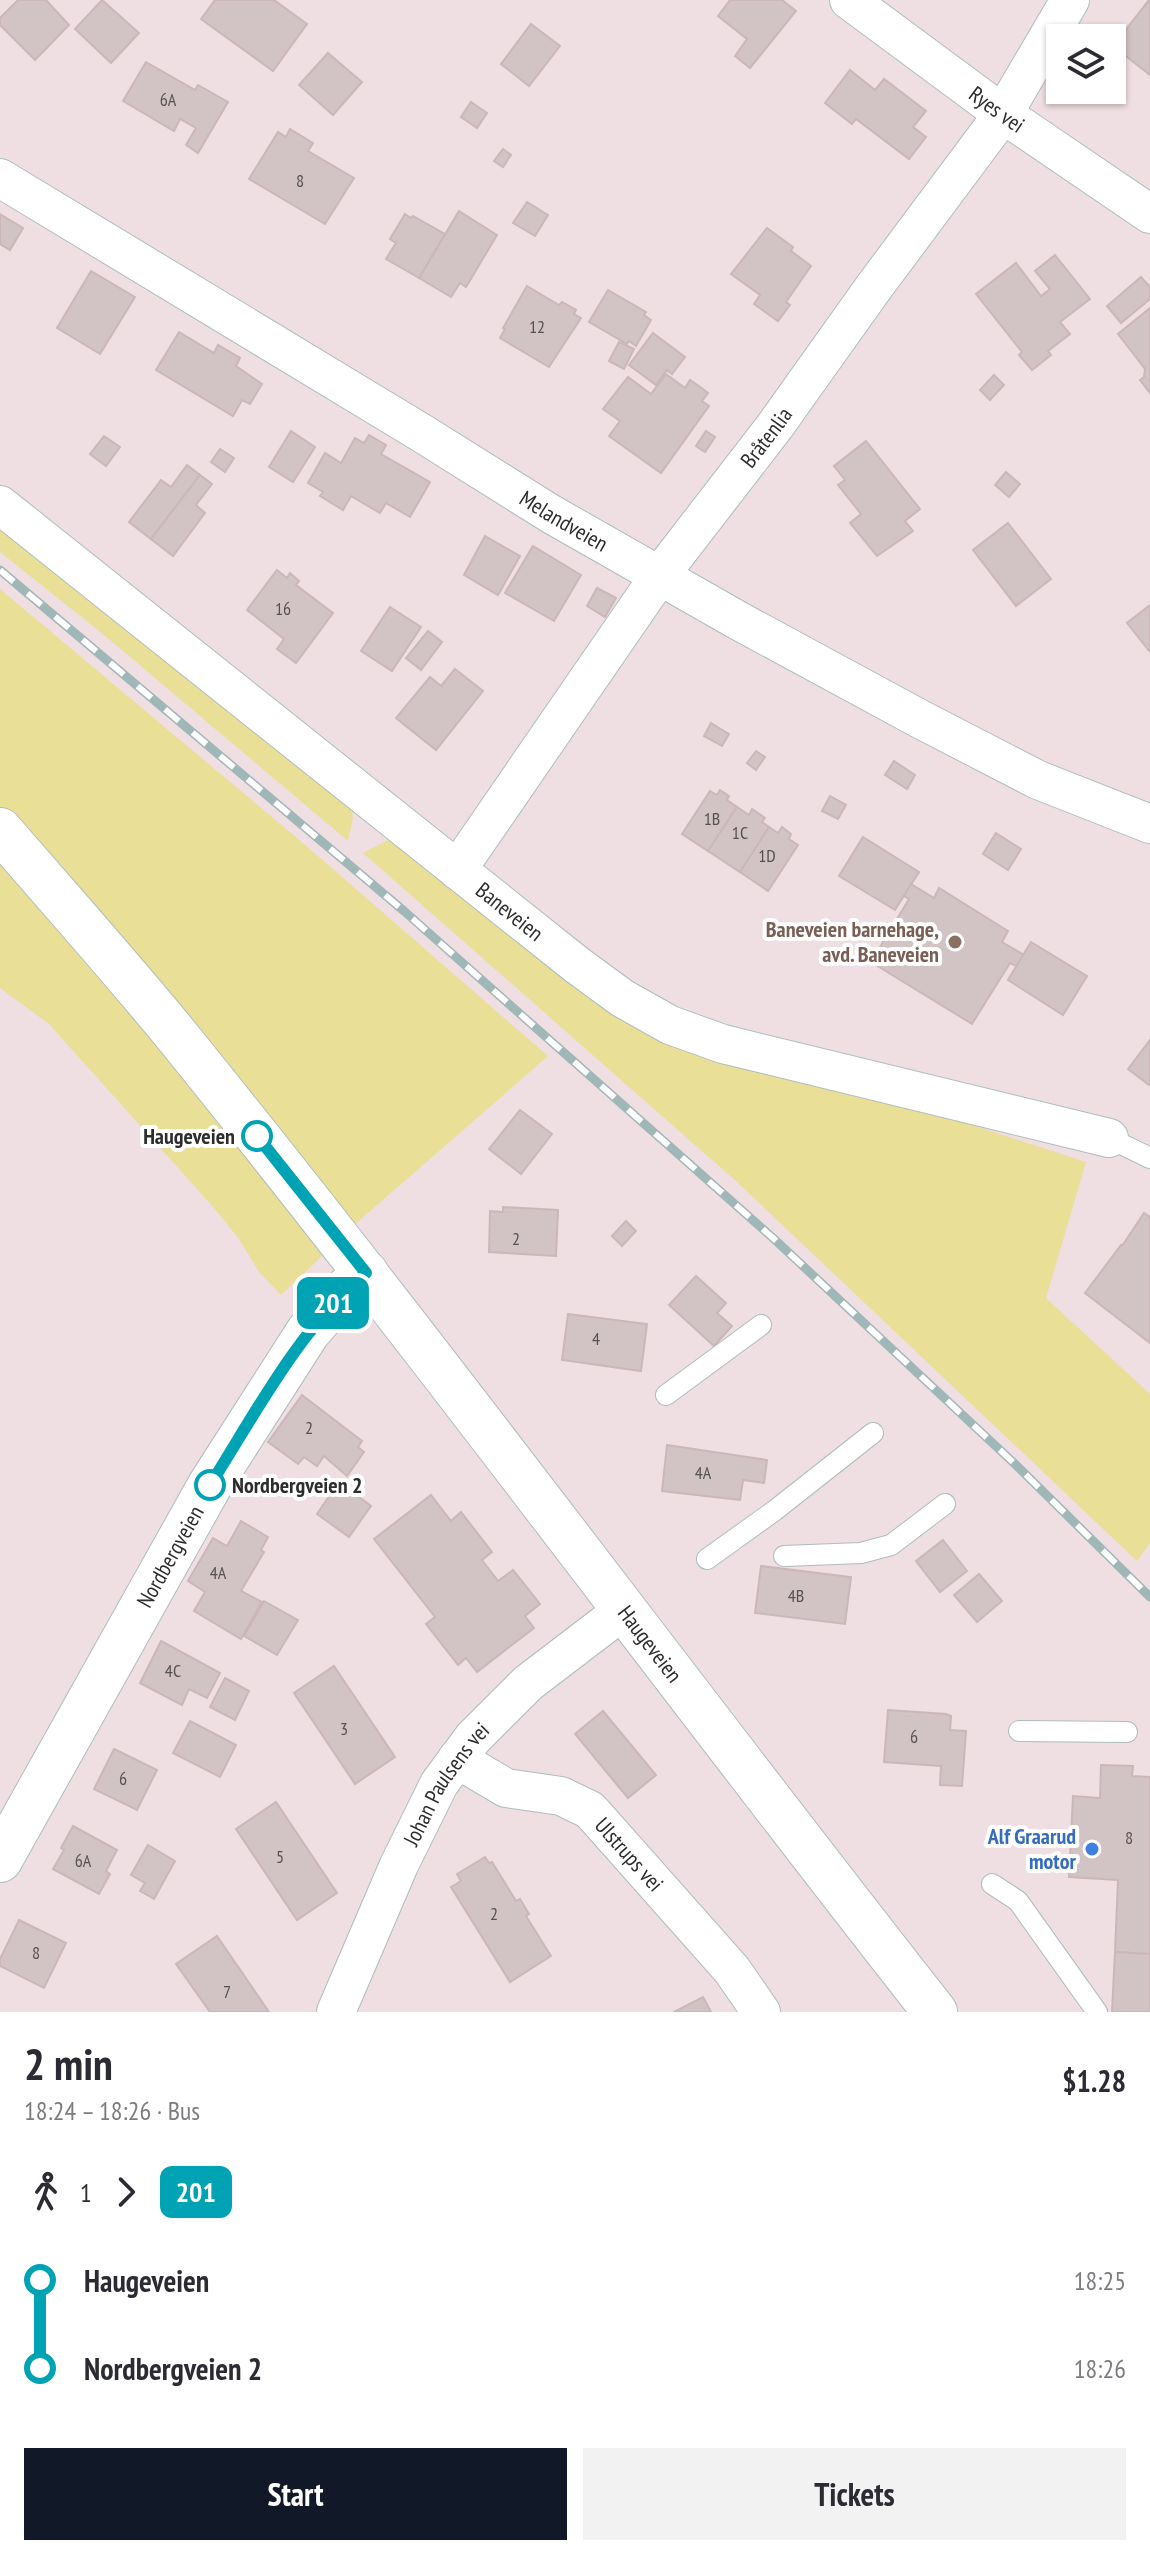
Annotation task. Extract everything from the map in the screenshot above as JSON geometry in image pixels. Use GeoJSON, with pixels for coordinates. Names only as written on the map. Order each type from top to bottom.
{"type":"FeatureCollection","features":[{"type":"Feature","properties":{"kind":"main road","name":"Haugeveien"},"geometry":{"type":"LineString","coordinates":[[0,830],[170,1027],[366,1273],[935,2012]]}},
{"type":"Feature","properties":{"kind":"main road","name":"Nordbergveien"},"geometry":{"type":"LineString","coordinates":[[0,1860],[210,1485],[308,1332],[341,1294],[366,1273]]}},
{"type":"Feature","properties":{"kind":"street","name":"Ryes vei"},"geometry":{"type":"LineString","coordinates":[[849,0],[1003,114],[1150,214]]}},
{"type":"Feature","properties":{"kind":"street","name":"Bråtenlia"},"geometry":{"type":"LineString","coordinates":[[457,870],[660,575],[775,426],[1003,114],[1070,0]]}},
{"type":"Feature","properties":{"kind":"street","name":"Melandveien"},"geometry":{"type":"LineString","coordinates":[[0,178],[551,514],[892,704],[1024,773],[1150,824]]}},
{"type":"Feature","properties":{"kind":"street","name":"Baneveien"},"geometry":{"type":"LineString","coordinates":[[0,505],[622,998],[670,1025],[723,1044],[1109,1138]]}},
{"type":"Feature","properties":{"kind":"street","name":"Johan Paulsens vei"},"geometry":{"type":"LineString","coordinates":[[336,2012],[439,1784],[480,1731],[528,1683],[625,1609]]}},
{"type":"Feature","properties":{"kind":"street","name":"Ulstrups vei"},"geometry":{"type":"LineString","coordinates":[[457,1759],[506,1788],[561,1796],[590,1810],[732,1970],[761,2012]]}},
{"type":"Feature","properties":{"kind":"lane"},"geometry":{"type":"LineString","coordinates":[[1109,1138],[1150,1158]]}},
{"type":"Feature","properties":{"kind":"lane"},"geometry":{"type":"LineString","coordinates":[[666,1395],[761,1325]]}},
{"type":"Feature","properties":{"kind":"lane"},"geometry":{"type":"LineString","coordinates":[[707,1559],[873,1433]]}},
{"type":"Feature","properties":{"kind":"lane"},"geometry":{"type":"LineString","coordinates":[[784,1556],[861,1553],[891,1545],[945,1504]]}},
{"type":"Feature","properties":{"kind":"lane"},"geometry":{"type":"LineString","coordinates":[[1019,1731],[1127,1732]]}},
{"type":"Feature","properties":{"kind":"lane"},"geometry":{"type":"LineString","coordinates":[[992,1884],[1018,1901],[1097,2012]]}},
{"type":"Feature","properties":{"kind":"shaded area"},"geometry":{"type":"Polygon","coordinates":[[[0,505],[351,804],[353,817],[348,841],[104,635],[0,552],[0,505]]]}},
{"type":"Feature","properties":{"kind":"shaded area"},"geometry":{"type":"Polygon","coordinates":[[[0,589],[303,843],[548,1056],[360,1220],[281,1295],[259,1272],[239,1239],[214,1208],[49,1024],[0,988],[0,589]]]}},
{"type":"Feature","properties":{"kind":"shaded area"},"geometry":{"type":"Polygon","coordinates":[[[394,837],[723,1044],[1086,1162],[1046,1298],[1150,1394],[1150,1543],[1137,1561],[737,1182],[363,853],[394,837]]]}},
{"type":"Feature","properties":{"kind":"building"},"geometry":{"type":"Polygon","coordinates":[[[18,0],[46,0],[69,25],[35,60],[0,25],[0,18],[18,0]]]}},
{"type":"Feature","properties":{"kind":"building"},"geometry":{"type":"Polygon","coordinates":[[[102,0],[139,33],[111,63],[75,29],[102,0]]]}},
{"type":"Feature","properties":{"kind":"building"},"geometry":{"type":"Polygon","coordinates":[[[215,0],[274,0],[307,24],[273,71],[201,19],[215,0]]]}},
{"type":"Feature","properties":{"kind":"building"},"geometry":{"type":"Polygon","coordinates":[[[730,0],[782,0],[796,11],[750,68],[735,56],[747,39],[718,16],[730,0]]]}},
{"type":"Feature","properties":{"kind":"building"},"geometry":{"type":"Polygon","coordinates":[[[1150,0],[1150,75],[1126,56],[1126,29],[1150,0]]]}},
{"type":"Feature","properties":{"kind":"building"},"geometry":{"type":"Polygon","coordinates":[[[531,24],[560,46],[529,86],[501,64],[531,24]]]}},
{"type":"Feature","properties":{"kind":"building"},"geometry":{"type":"Polygon","coordinates":[[[328,53],[362,82],[333,115],[299,85],[328,53]]]}},
{"type":"Feature","properties":{"kind":"building"},"geometry":{"type":"Polygon","coordinates":[[[146,62],[195,90],[198,85],[228,102],[198,153],[186,145],[196,128],[180,119],[174,131],[123,101],[146,62]]]}},
{"type":"Feature","properties":{"kind":"building"},"geometry":{"type":"Polygon","coordinates":[[[850,70],[875,90],[884,79],[926,111],[913,127],[926,137],[909,159],[856,119],[852,124],[825,103],[850,70]]]}},
{"type":"Feature","properties":{"kind":"building"},"geometry":{"type":"Polygon","coordinates":[[[471,102],[487,113],[477,128],[461,117],[471,102]]]}},
{"type":"Feature","properties":{"kind":"building"},"geometry":{"type":"Polygon","coordinates":[[[290,129],[313,143],[308,151],[354,178],[325,224],[249,179],[278,132],[286,137],[290,129]]]}},
{"type":"Feature","properties":{"kind":"building"},"geometry":{"type":"Polygon","coordinates":[[[503,149],[511,155],[503,167],[494,161],[503,149]]]}},
{"type":"Feature","properties":{"kind":"building"},"geometry":{"type":"Polygon","coordinates":[[[527,202],[548,215],[535,236],[513,223],[527,202]]]}},
{"type":"Feature","properties":{"kind":"building"},"geometry":{"type":"Polygon","coordinates":[[[459,211],[497,235],[466,287],[460,283],[451,297],[419,278],[459,211]]]}},
{"type":"Feature","properties":{"kind":"building"},"geometry":{"type":"Polygon","coordinates":[[[0,214],[23,228],[10,250],[0,244],[0,214]]]}},
{"type":"Feature","properties":{"kind":"building"},"geometry":{"type":"Polygon","coordinates":[[[405,214],[445,234],[419,278],[386,259],[396,243],[390,239],[405,214]]]}},
{"type":"Feature","properties":{"kind":"building"},"geometry":{"type":"Polygon","coordinates":[[[767,228],[793,247],[791,251],[811,266],[786,302],[790,305],[778,321],[754,304],[760,295],[731,274],[767,228]]]}},
{"type":"Feature","properties":{"kind":"building"},"geometry":{"type":"Polygon","coordinates":[[[1055,255],[1090,299],[1060,322],[1070,334],[1048,351],[1051,355],[1032,370],[1019,355],[1022,352],[976,294],[1016,263],[1041,296],[1050,289],[1035,271],[1055,255]]]}},
{"type":"Feature","properties":{"kind":"building"},"geometry":{"type":"Polygon","coordinates":[[[91,271],[135,297],[100,354],[57,328],[91,271]]]}},
{"type":"Feature","properties":{"kind":"building"},"geometry":{"type":"Polygon","coordinates":[[[1141,277],[1150,287],[1150,299],[1121,323],[1107,306],[1141,277]]]}},
{"type":"Feature","properties":{"kind":"building"},"geometry":{"type":"Polygon","coordinates":[[[527,286],[559,305],[562,302],[576,310],[574,314],[581,318],[549,367],[500,338],[527,286]]]}},
{"type":"Feature","properties":{"kind":"building"},"geometry":{"type":"Polygon","coordinates":[[[608,290],[646,312],[644,315],[651,320],[636,346],[589,322],[608,290]]]}},
{"type":"Feature","properties":{"kind":"building"},"geometry":{"type":"Polygon","coordinates":[[[1150,308],[1150,393],[1140,380],[1144,377],[1145,369],[1118,334],[1150,308]]]}},
{"type":"Feature","properties":{"kind":"building"},"geometry":{"type":"Polygon","coordinates":[[[179,332],[214,353],[218,345],[240,358],[236,366],[262,384],[250,404],[242,400],[233,416],[156,370],[179,332]]]}},
{"type":"Feature","properties":{"kind":"building"},"geometry":{"type":"Polygon","coordinates":[[[653,333],[685,357],[672,374],[667,370],[656,385],[629,365],[653,333]]]}},
{"type":"Feature","properties":{"kind":"building"},"geometry":{"type":"Polygon","coordinates":[[[619,342],[634,349],[624,369],[609,361],[619,342]]]}},
{"type":"Feature","properties":{"kind":"building"},"geometry":{"type":"Polygon","coordinates":[[[666,374],[685,388],[690,380],[703,389],[708,393],[702,401],[709,406],[661,473],[609,436],[620,421],[603,409],[628,377],[651,394],[666,374]]]}},
{"type":"Feature","properties":{"kind":"building"},"geometry":{"type":"Polygon","coordinates":[[[994,375],[1004,385],[990,400],[980,390],[994,375]]]}},
{"type":"Feature","properties":{"kind":"building"},"geometry":{"type":"Polygon","coordinates":[[[291,431],[315,447],[293,482],[269,467],[291,431]]]}},
{"type":"Feature","properties":{"kind":"building"},"geometry":{"type":"Polygon","coordinates":[[[706,431],[715,437],[705,452],[696,446],[706,431]]]}},
{"type":"Feature","properties":{"kind":"building"},"geometry":{"type":"Polygon","coordinates":[[[369,435],[386,445],[381,454],[430,482],[410,517],[386,503],[380,513],[351,496],[343,510],[320,496],[323,492],[308,483],[325,453],[341,463],[355,438],[364,443],[369,435]]]}},
{"type":"Feature","properties":{"kind":"building"},"geometry":{"type":"Polygon","coordinates":[[[104,436],[120,447],[106,466],[90,454],[104,436]]]}},
{"type":"Feature","properties":{"kind":"building"},"geometry":{"type":"Polygon","coordinates":[[[866,441],[920,509],[905,521],[913,531],[877,556],[850,523],[861,514],[838,485],[845,480],[834,466],[866,441]]]}},
{"type":"Feature","properties":{"kind":"building"},"geometry":{"type":"Polygon","coordinates":[[[220,449],[234,458],[225,472],[211,462],[220,449]]]}},
{"type":"Feature","properties":{"kind":"building"},"geometry":{"type":"Polygon","coordinates":[[[187,465],[200,475],[151,539],[129,522],[161,480],[171,487],[187,465]]]}},
{"type":"Feature","properties":{"kind":"building"},"geometry":{"type":"Polygon","coordinates":[[[1006,472],[1020,484],[1009,497],[995,485],[1006,472]]]}},
{"type":"Feature","properties":{"kind":"building"},"geometry":{"type":"Polygon","coordinates":[[[200,475],[212,484],[196,505],[205,513],[173,556],[151,539],[200,475]]]}},
{"type":"Feature","properties":{"kind":"building"},"geometry":{"type":"Polygon","coordinates":[[[1008,523],[1051,579],[1016,606],[973,550],[1008,523]]]}},
{"type":"Feature","properties":{"kind":"building"},"geometry":{"type":"Polygon","coordinates":[[[485,536],[520,556],[498,595],[464,575],[485,536]]]}},
{"type":"Feature","properties":{"kind":"building"},"geometry":{"type":"Polygon","coordinates":[[[533,546],[581,575],[554,621],[505,593],[533,546]]]}},
{"type":"Feature","properties":{"kind":"building"},"geometry":{"type":"Polygon","coordinates":[[[277,570],[287,578],[290,573],[299,581],[296,585],[333,613],[296,663],[277,649],[284,639],[247,610],[277,570]]]}},
{"type":"Feature","properties":{"kind":"building"},"geometry":{"type":"Polygon","coordinates":[[[597,588],[616,598],[605,617],[587,606],[597,588]]]}},
{"type":"Feature","properties":{"kind":"building"},"geometry":{"type":"Polygon","coordinates":[[[1150,605],[1150,652],[1127,623],[1150,605]]]}},
{"type":"Feature","properties":{"kind":"building"},"geometry":{"type":"Polygon","coordinates":[[[390,607],[421,627],[392,671],[361,651],[390,607]]]}},
{"type":"Feature","properties":{"kind":"building"},"geometry":{"type":"Polygon","coordinates":[[[428,631],[442,642],[421,670],[406,658],[428,631]]]}},
{"type":"Feature","properties":{"kind":"building"},"geometry":{"type":"Polygon","coordinates":[[[455,669],[483,691],[436,750],[396,718],[430,677],[441,686],[455,669]]]}},
{"type":"Feature","properties":{"kind":"building"},"geometry":{"type":"Polygon","coordinates":[[[711,723],[729,734],[722,746],[704,736],[711,723]]]}},
{"type":"Feature","properties":{"kind":"building"},"geometry":{"type":"Polygon","coordinates":[[[756,751],[765,757],[756,770],[747,763],[756,751]]]}},
{"type":"Feature","properties":{"kind":"building"},"geometry":{"type":"Polygon","coordinates":[[[894,761],[915,775],[907,789],[885,775],[894,761]]]}},
{"type":"Feature","properties":{"kind":"building"},"geometry":{"type":"Polygon","coordinates":[[[720,790],[737,807],[708,851],[682,834],[710,791],[717,795],[720,790]]]}},
{"type":"Feature","properties":{"kind":"building"},"geometry":{"type":"Polygon","coordinates":[[[830,796],[846,805],[838,819],[822,811],[830,796]]]}},
{"type":"Feature","properties":{"kind":"building"},"geometry":{"type":"Polygon","coordinates":[[[737,807],[749,815],[752,809],[765,818],[762,822],[769,827],[740,872],[708,851],[737,807]]]}},
{"type":"Feature","properties":{"kind":"building"},"geometry":{"type":"Polygon","coordinates":[[[769,827],[778,833],[782,827],[791,834],[789,839],[798,845],[768,891],[740,872],[769,827]]]}},
{"type":"Feature","properties":{"kind":"building"},"geometry":{"type":"Polygon","coordinates":[[[996,833],[1021,849],[1008,870],[983,854],[996,833]]]}},
{"type":"Feature","properties":{"kind":"building"},"geometry":{"type":"Polygon","coordinates":[[[863,837],[919,872],[895,910],[839,876],[863,837]]]}},
{"type":"Feature","properties":{"kind":"building"},"geometry":{"type":"Polygon","coordinates":[[[911,884],[934,898],[939,888],[1008,931],[1002,942],[1024,955],[1016,966],[1010,963],[972,1024],[871,962],[909,899],[904,896],[911,884]]]}},
{"type":"Feature","properties":{"kind":"building"},"geometry":{"type":"Polygon","coordinates":[[[1031,942],[1087,976],[1063,1015],[1008,980],[1031,942]]]}},
{"type":"Feature","properties":{"kind":"building"},"geometry":{"type":"Polygon","coordinates":[[[1150,1040],[1150,1084],[1149,1085],[1128,1069],[1150,1040]]]}},
{"type":"Feature","properties":{"kind":"building"},"geometry":{"type":"Polygon","coordinates":[[[520,1110],[552,1134],[521,1174],[489,1149],[520,1110]]]}},
{"type":"Feature","properties":{"kind":"building"},"geometry":{"type":"Polygon","coordinates":[[[503,1207],[558,1210],[556,1256],[489,1252],[490,1211],[503,1212],[503,1207]]]}},
{"type":"Feature","properties":{"kind":"building"},"geometry":{"type":"Polygon","coordinates":[[[1144,1213],[1150,1217],[1150,1343],[1085,1293],[1144,1213]]]}},
{"type":"Feature","properties":{"kind":"building"},"geometry":{"type":"Polygon","coordinates":[[[626,1221],[636,1231],[622,1246],[612,1236],[626,1221]]]}},
{"type":"Feature","properties":{"kind":"building"},"geometry":{"type":"Polygon","coordinates":[[[696,1276],[726,1303],[717,1313],[732,1326],[714,1346],[669,1305],[696,1276]]]}},
{"type":"Feature","properties":{"kind":"building"},"geometry":{"type":"Polygon","coordinates":[[[568,1314],[647,1324],[641,1371],[562,1360],[568,1314]]]}},
{"type":"Feature","properties":{"kind":"building"},"geometry":{"type":"Polygon","coordinates":[[[302,1395],[362,1441],[358,1447],[364,1452],[347,1476],[324,1456],[317,1466],[304,1457],[298,1464],[268,1442],[302,1395]]]}},
{"type":"Feature","properties":{"kind":"building"},"geometry":{"type":"Polygon","coordinates":[[[667,1445],[767,1460],[764,1483],[743,1480],[740,1500],[662,1491],[667,1445]]]}},
{"type":"Feature","properties":{"kind":"building"},"geometry":{"type":"Polygon","coordinates":[[[339,1482],[371,1506],[349,1537],[317,1514],[339,1482]]]}},
{"type":"Feature","properties":{"kind":"building"},"geometry":{"type":"Polygon","coordinates":[[[431,1495],[451,1521],[461,1512],[492,1552],[482,1560],[498,1581],[513,1570],[540,1604],[525,1616],[534,1628],[477,1672],[466,1658],[458,1665],[426,1624],[435,1617],[374,1539],[431,1495]]]}},
{"type":"Feature","properties":{"kind":"building"},"geometry":{"type":"Polygon","coordinates":[[[241,1521],[268,1537],[261,1550],[264,1552],[241,1591],[262,1602],[241,1639],[194,1611],[205,1592],[188,1581],[213,1538],[227,1546],[241,1521]]]}},
{"type":"Feature","properties":{"kind":"building"},"geometry":{"type":"Polygon","coordinates":[[[943,1540],[967,1571],[940,1592],[916,1561],[943,1540]]]}},
{"type":"Feature","properties":{"kind":"building"},"geometry":{"type":"Polygon","coordinates":[[[761,1566],[851,1577],[845,1624],[755,1613],[761,1566]]]}},
{"type":"Feature","properties":{"kind":"building"},"geometry":{"type":"Polygon","coordinates":[[[979,1574],[1002,1601],[977,1622],[954,1595],[979,1574]]]}},
{"type":"Feature","properties":{"kind":"building"},"geometry":{"type":"Polygon","coordinates":[[[264,1601],[298,1620],[277,1655],[244,1636],[264,1601]]]}},
{"type":"Feature","properties":{"kind":"building"},"geometry":{"type":"Polygon","coordinates":[[[161,1641],[220,1673],[207,1698],[189,1689],[182,1705],[140,1683],[161,1641]]]}},
{"type":"Feature","properties":{"kind":"building"},"geometry":{"type":"Polygon","coordinates":[[[334,1666],[395,1757],[355,1784],[294,1693],[334,1666]]]}},
{"type":"Feature","properties":{"kind":"building"},"geometry":{"type":"Polygon","coordinates":[[[225,1678],[249,1691],[235,1720],[210,1707],[225,1678]]]}},
{"type":"Feature","properties":{"kind":"building"},"geometry":{"type":"Polygon","coordinates":[[[888,1710],[946,1714],[951,1716],[950,1730],[966,1731],[962,1786],[940,1785],[941,1766],[884,1762],[888,1710]]]}},
{"type":"Feature","properties":{"kind":"building"},"geometry":{"type":"Polygon","coordinates":[[[603,1711],[656,1775],[628,1798],[575,1734],[603,1711]]]}},
{"type":"Feature","properties":{"kind":"building"},"geometry":{"type":"Polygon","coordinates":[[[190,1721],[236,1745],[220,1777],[173,1753],[190,1721]]]}},
{"type":"Feature","properties":{"kind":"building"},"geometry":{"type":"Polygon","coordinates":[[[114,1749],[157,1770],[137,1810],[94,1789],[114,1749]]]}},
{"type":"Feature","properties":{"kind":"building"},"geometry":{"type":"Polygon","coordinates":[[[1101,1765],[1133,1766],[1132,1776],[1150,1777],[1150,1954],[1115,1952],[1118,1880],[1069,1877],[1073,1796],[1100,1798],[1101,1765]]]}},
{"type":"Feature","properties":{"kind":"building"},"geometry":{"type":"Polygon","coordinates":[[[276,1802],[337,1893],[297,1920],[236,1829],[276,1802]]]}},
{"type":"Feature","properties":{"kind":"building"},"geometry":{"type":"Polygon","coordinates":[[[73,1826],[117,1850],[106,1871],[110,1874],[99,1894],[53,1869],[73,1826]]]}},
{"type":"Feature","properties":{"kind":"building"},"geometry":{"type":"Polygon","coordinates":[[[148,1845],[175,1861],[154,1899],[140,1891],[145,1883],[131,1875],[148,1845]]]}},
{"type":"Feature","properties":{"kind":"building"},"geometry":{"type":"Polygon","coordinates":[[[485,1857],[489,1863],[492,1862],[516,1901],[520,1899],[529,1914],[526,1916],[551,1956],[510,1982],[451,1887],[461,1881],[457,1874],[485,1857]]]}},
{"type":"Feature","properties":{"kind":"building"},"geometry":{"type":"Polygon","coordinates":[[[19,1920],[66,1943],[44,1988],[0,1966],[0,1959],[19,1920]]]}},
{"type":"Feature","properties":{"kind":"building"},"geometry":{"type":"Polygon","coordinates":[[[217,1936],[269,2012],[210,2012],[176,1964],[217,1936]]]}},
{"type":"Feature","properties":{"kind":"building"},"geometry":{"type":"Polygon","coordinates":[[[1115,1952],[1150,1954],[1150,2012],[1112,2012],[1115,1952]]]}},
{"type":"Feature","properties":{"kind":"building"},"geometry":{"type":"Polygon","coordinates":[[[703,1997],[711,2012],[674,2012],[703,1997]]]}},
{"type":"Feature","properties":{"kind":"railway"},"geometry":{"type":"LineString","coordinates":[[0,570],[404,911],[773,1238],[1016,1465],[1150,1597]]}},
{"type":"Feature","properties":{"kind":"bus line","name":"201"},"geometry":{"type":"LineString","coordinates":[[210,1485],[308,1332],[341,1294],[366,1273],[257,1136]]}},
{"type":"Feature","properties":{"kind":"place","name":"Baneveien barnehage, avd. Baneveien"},"geometry":{"type":"Point","coordinates":[955,942]}},
{"type":"Feature","properties":{"kind":"place","name":"Haugeveien"},"geometry":{"type":"Point","coordinates":[257,1136]}},
{"type":"Feature","properties":{"kind":"place","name":"Nordbergveien 2"},"geometry":{"type":"Point","coordinates":[210,1485]}},
{"type":"Feature","properties":{"kind":"place","name":"Alf Graarud motor"},"geometry":{"type":"Point","coordinates":[1092,1849]}}]}
